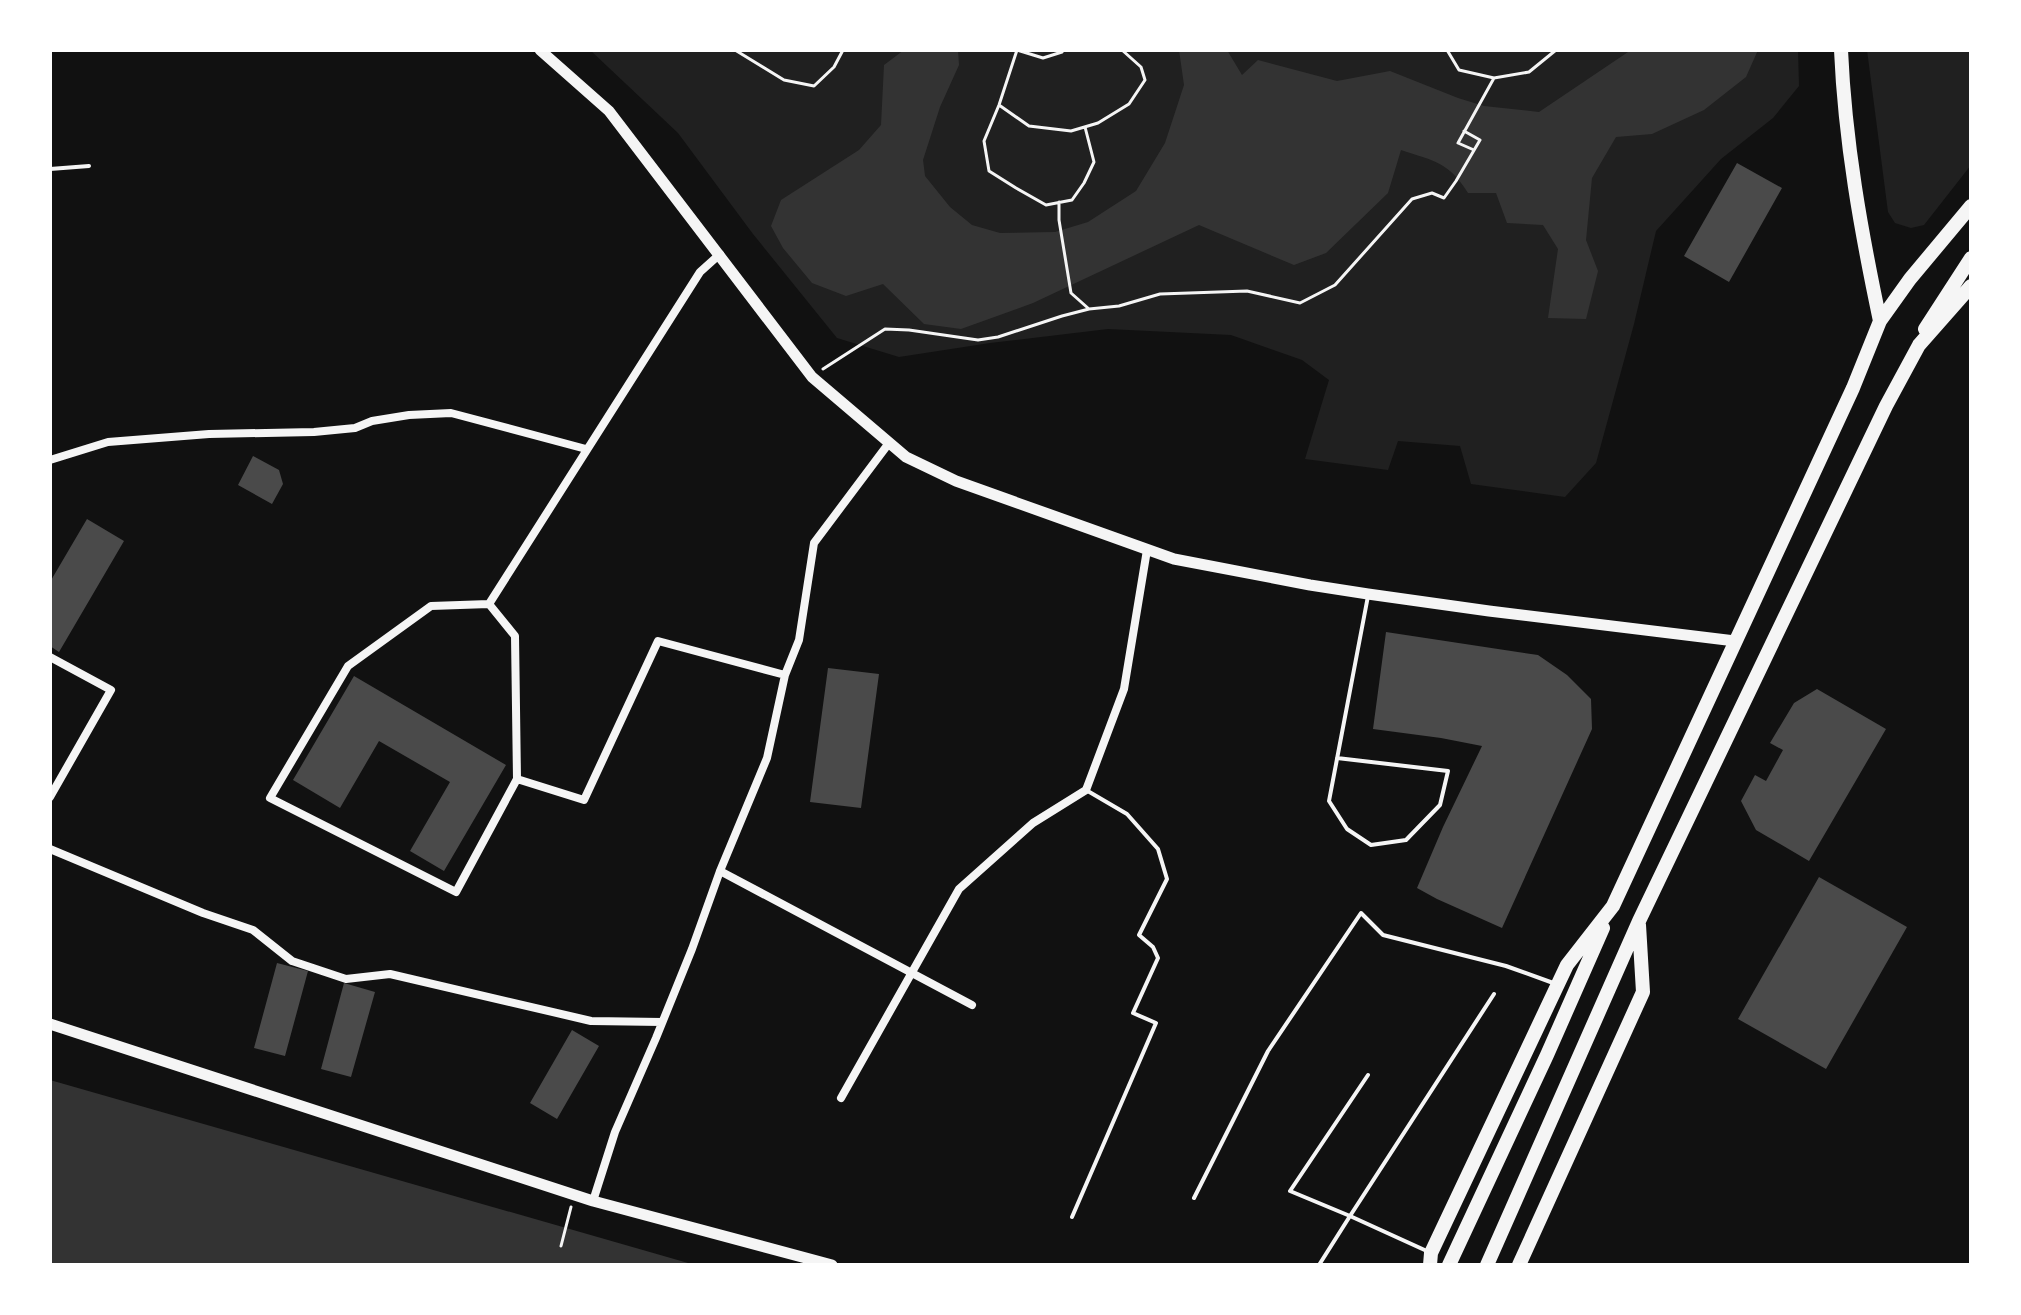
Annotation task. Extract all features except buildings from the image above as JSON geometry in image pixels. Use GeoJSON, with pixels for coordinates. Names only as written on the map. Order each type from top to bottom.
{"type":"FeatureCollection","features":[{"type":"Feature","properties":{"kind":"main road"},"geometry":{"type":"LineString","coordinates":[[1841,50],[1843,104],[1859,217],[1880,321]]}},
{"type":"Feature","properties":{"kind":"main road"},"geometry":{"type":"LineString","coordinates":[[1449,1265],[1853,388],[1880,321],[1910,279],[1971,206]]}},
{"type":"Feature","properties":{"kind":"main road"},"geometry":{"type":"LineString","coordinates":[[1487,1265],[1639,921],[1886,406],[1924,330],[1971,258]]}},
{"type":"Feature","properties":{"kind":"main road"},"geometry":{"type":"LineString","coordinates":[[1919,345],[1971,286]]}},
{"type":"Feature","properties":{"kind":"main road"},"geometry":{"type":"LineString","coordinates":[[1430,1259],[1567,965],[1613,906]]}},
{"type":"Feature","properties":{"kind":"main road"},"geometry":{"type":"LineString","coordinates":[[1519,1265],[1643,992],[1639,921]]}},
{"type":"Feature","properties":{"kind":"street"},"geometry":{"type":"LineString","coordinates":[[540,50],[609,111],[812,377],[906,457],[956,481],[1174,559],[1368,594],[1735,641]]}},
{"type":"Feature","properties":{"kind":"street"},"geometry":{"type":"LineString","coordinates":[[489,604],[700,272],[720,254]]}},
{"type":"Feature","properties":{"kind":"street"},"geometry":{"type":"LineString","coordinates":[[50,460],[108,442],[209,434],[314,432],[355,428],[372,421],[409,415],[451,413],[586,449]]}},
{"type":"Feature","properties":{"kind":"street"},"geometry":{"type":"LineString","coordinates":[[593,1201],[615,1132],[692,949],[720,871],[767,758],[785,675],[799,640],[814,543],[889,443]]}},
{"type":"Feature","properties":{"kind":"street"},"geometry":{"type":"LineString","coordinates":[[841,1098],[959,889],[1033,823],[1086,790],[1124,689],[1147,550]]}},
{"type":"Feature","properties":{"kind":"street"},"geometry":{"type":"LineString","coordinates":[[489,604],[515,636],[517,779],[456,892],[270,798],[348,666],[431,606],[489,604]]}},
{"type":"Feature","properties":{"kind":"street"},"geometry":{"type":"LineString","coordinates":[[517,779],[584,800],[658,641],[785,675]]}},
{"type":"Feature","properties":{"kind":"street"},"geometry":{"type":"LineString","coordinates":[[50,657],[111,690],[50,797]]}},
{"type":"Feature","properties":{"kind":"street"},"geometry":{"type":"LineString","coordinates":[[50,849],[203,913],[253,930],[292,961],[346,979],[390,974],[591,1021],[662,1022]]}},
{"type":"Feature","properties":{"kind":"street"},"geometry":{"type":"LineString","coordinates":[[720,871],[972,1005]]}},
{"type":"Feature","properties":{"kind":"street"},"geometry":{"type":"LineString","coordinates":[[50,1024],[593,1201],[832,1265]]}},
{"type":"Feature","properties":{"kind":"lane"},"geometry":{"type":"LineString","coordinates":[[50,169],[89,166]]}},
{"type":"Feature","properties":{"kind":"lane"},"geometry":{"type":"LineString","coordinates":[[1337,758],[1448,771],[1440,805],[1406,840],[1371,845],[1347,829],[1329,801],[1337,758],[1368,594]]}},
{"type":"Feature","properties":{"kind":"lane"},"geometry":{"type":"LineString","coordinates":[[1072,1217],[1156,1023],[1133,1013],[1158,958],[1153,947],[1139,935],[1167,879],[1158,849],[1127,814],[1086,790]]}},
{"type":"Feature","properties":{"kind":"lane"},"geometry":{"type":"LineString","coordinates":[[1194,1198],[1268,1051],[1361,913],[1383,935],[1506,966],[1558,984]]}},
{"type":"Feature","properties":{"kind":"lane"},"geometry":{"type":"LineString","coordinates":[[1319,1265],[1494,994]]}},
{"type":"Feature","properties":{"kind":"lane"},"geometry":{"type":"LineString","coordinates":[[1368,1075],[1290,1191],[1350,1216],[1430,1259]]}},
{"type":"Feature","properties":{"kind":"path"},"geometry":{"type":"LineString","coordinates":[[735,50],[784,80],[814,86],[834,67],[843,50]]}},
{"type":"Feature","properties":{"kind":"path"},"geometry":{"type":"LineString","coordinates":[[1063,50],[1043,58],[1017,50],[984,141],[989,171],[1046,205],[1072,200],[1094,162],[1085,127]]}},
{"type":"Feature","properties":{"kind":"path"},"geometry":{"type":"LineString","coordinates":[[999,105],[1029,126],[1071,131],[1098,123],[1129,104],[1145,80],[1141,67],[1122,50]]}},
{"type":"Feature","properties":{"kind":"path"},"geometry":{"type":"LineString","coordinates":[[1447,50],[1459,70],[1494,78],[1529,72],[1556,50]]}},
{"type":"Feature","properties":{"kind":"path"},"geometry":{"type":"LineString","coordinates":[[1474,150],[1458,143],[1494,78]]}},
{"type":"Feature","properties":{"kind":"path"},"geometry":{"type":"LineString","coordinates":[[812,377],[885,329],[978,340],[998,337],[1089,309],[1119,306],[1160,294],[1247,291],[1300,303],[1335,285],[1412,199],[1432,193],[1444,198],[1480,140],[1464,131]]}},
{"type":"Feature","properties":{"kind":"path"},"geometry":{"type":"LineString","coordinates":[[1059,202],[1071,293],[1089,309]]}},
{"type":"Feature","properties":{"kind":"path"},"geometry":{"type":"LineString","coordinates":[[561,1246],[574,1195]]}},
{"type":"Feature","properties":{"kind":"shaded area"},"geometry":{"type":"Polygon","coordinates":[[[590,50],[1798,50],[1799,86],[1773,118],[1721,159],[1656,231],[1596,463],[1565,497],[1471,484],[1460,446],[1398,441],[1388,470],[1305,459],[1329,380],[1302,360],[1231,335],[1108,329],[899,357],[837,338],[753,234],[678,133],[590,50]]]}},
{"type":"Feature","properties":{"kind":"shaded area"},"geometry":{"type":"Polygon","coordinates":[[[904,50],[958,50],[959,65],[940,107],[923,160],[925,176],[950,207],[972,225],[1000,233],[1055,232],[1088,222],[1136,191],[1165,143],[1184,85],[1179,50],[1227,50],[1242,75],[1258,60],[1337,81],[1390,71],[1484,106],[1539,112],[1631,50],[1758,50],[1746,77],[1704,110],[1652,134],[1616,137],[1592,178],[1586,240],[1598,271],[1586,319],[1548,318],[1558,249],[1543,225],[1507,223],[1496,193],[1468,193],[1447,169],[1432,160],[1401,150],[1388,193],[1326,253],[1294,265],[1199,225],[1033,303],[961,329],[924,324],[883,284],[846,296],[812,283],[783,248],[771,226],[781,200],[859,150],[881,125],[884,65],[904,50]]]}},
{"type":"Feature","properties":{"kind":"shaded area"},"geometry":{"type":"Polygon","coordinates":[[[1867,50],[1971,50],[1971,165],[1924,225],[1911,228],[1895,223],[1888,212],[1867,50]]]}},
{"type":"Feature","properties":{"kind":"shaded area"},"geometry":{"type":"Polygon","coordinates":[[[50,1080],[695,1265],[50,1265],[50,1080]]]}}]}
